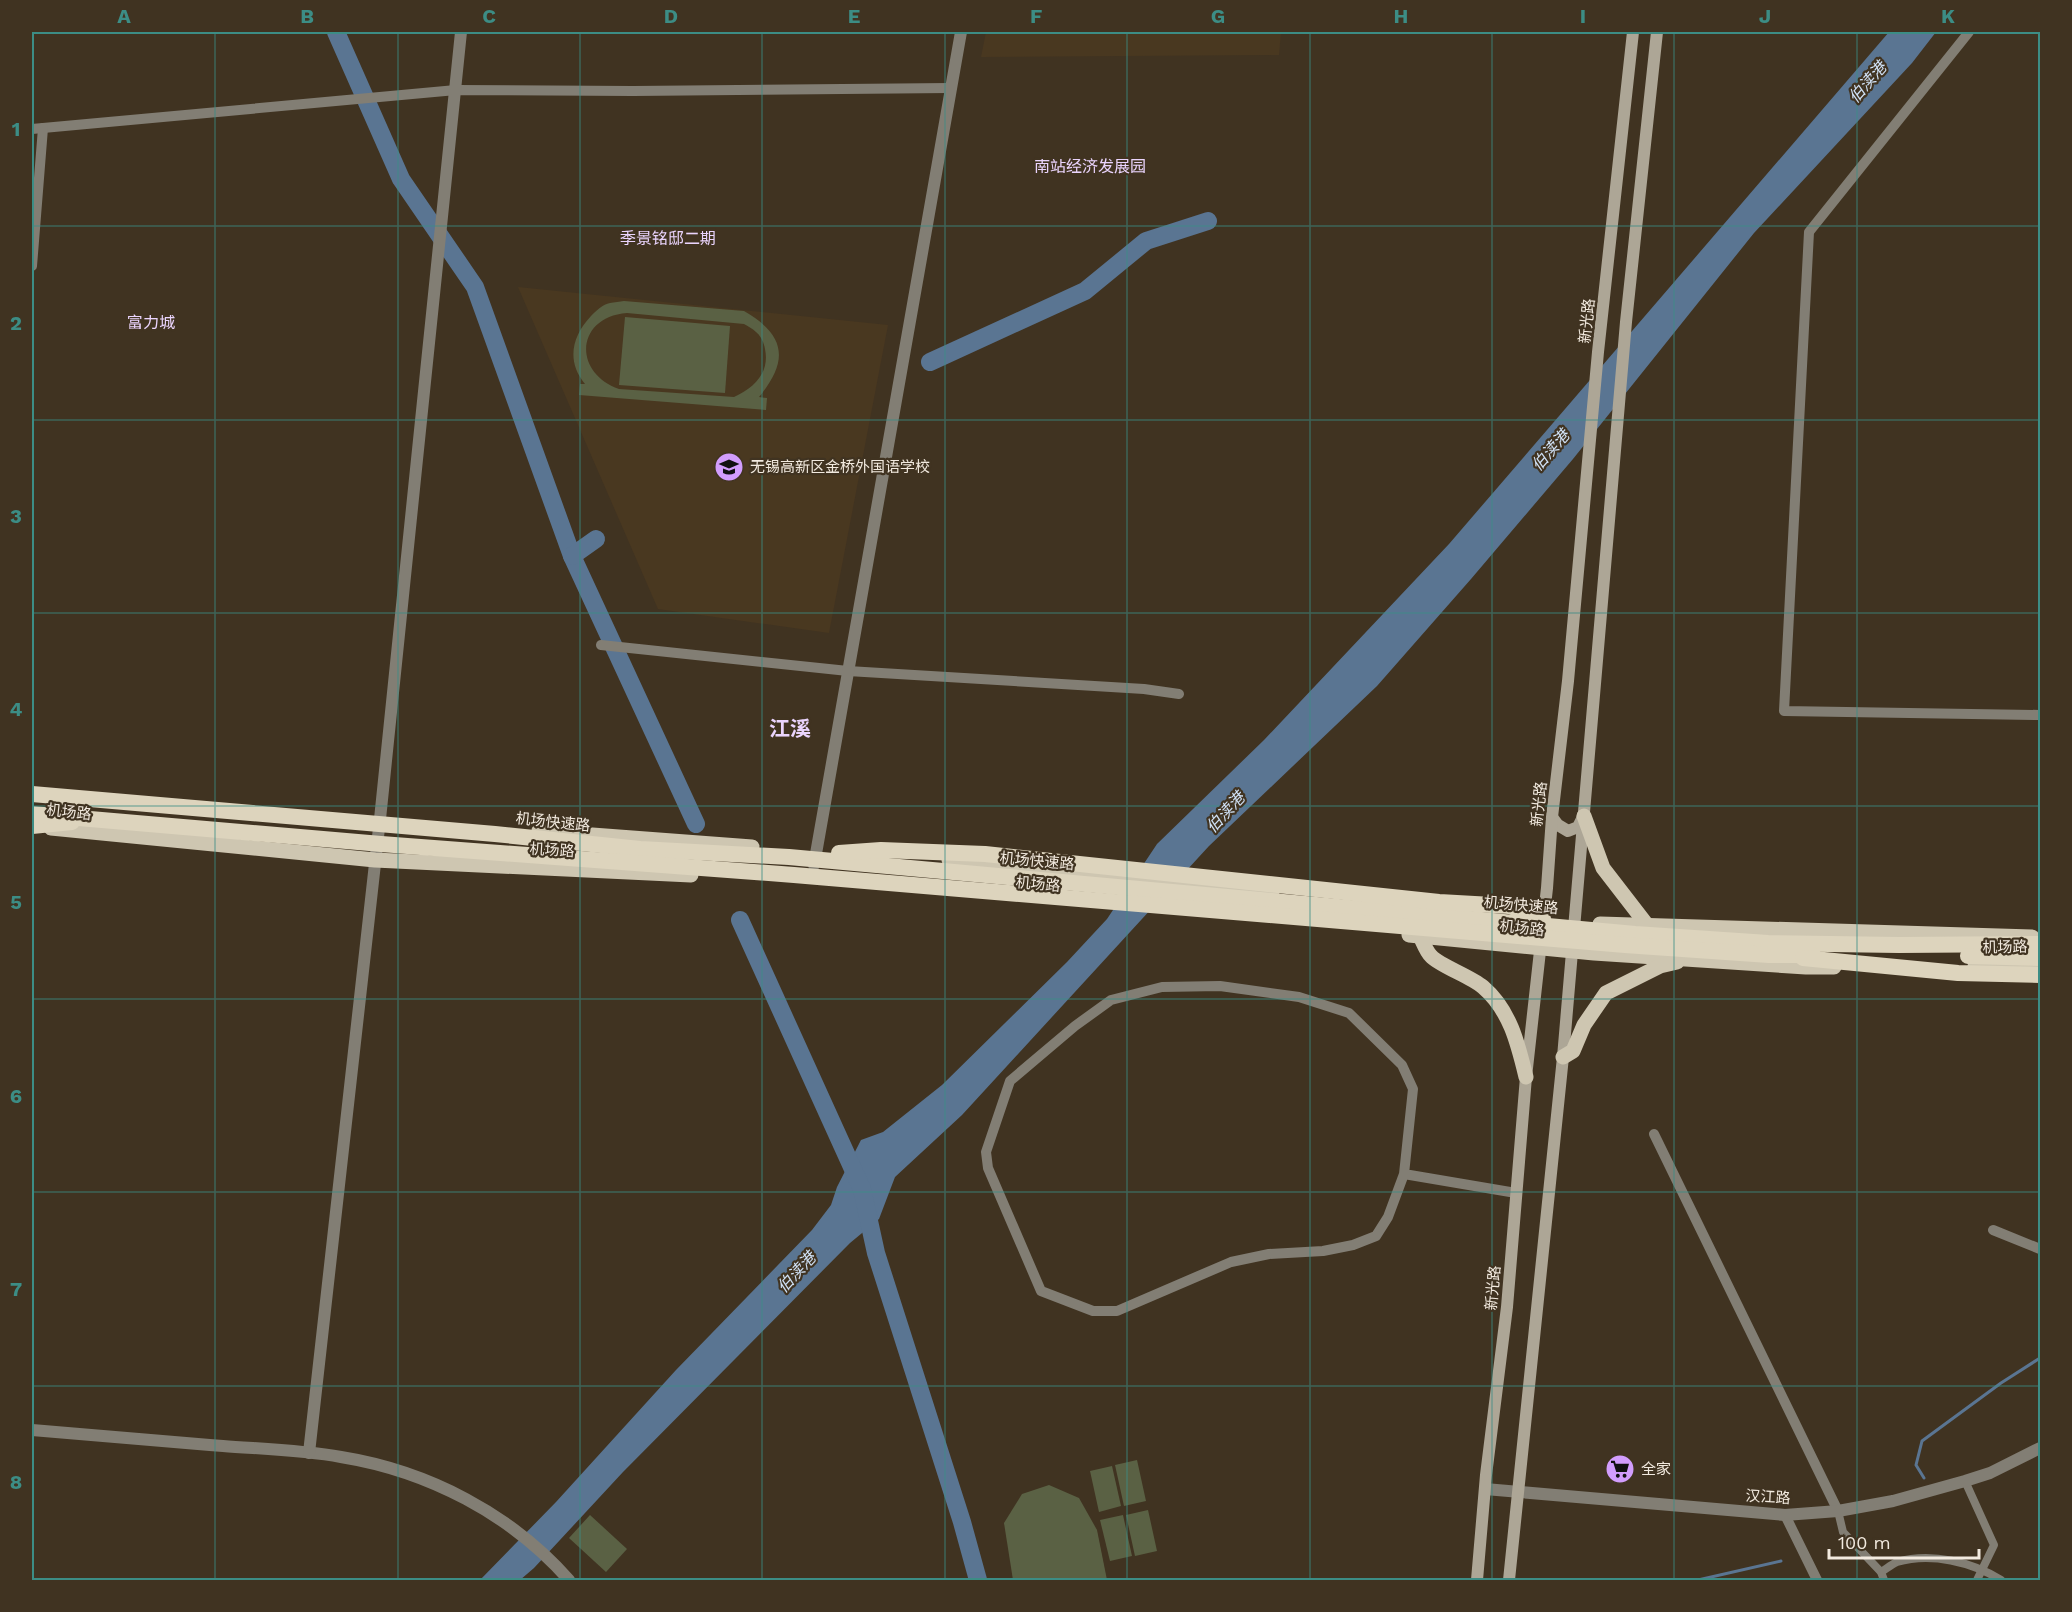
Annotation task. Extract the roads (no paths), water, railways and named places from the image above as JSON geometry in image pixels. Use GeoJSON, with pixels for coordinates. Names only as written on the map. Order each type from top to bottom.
{"type":"FeatureCollection","features":[{"type":"Feature","properties":{"kind":"highway","name":"机场快速路"},"geometry":{"type":"LineString","coordinates":[[32,794],[495,834],[640,849],[789,857],[1623,933],[1768,943],[2040,944]]}},
{"type":"Feature","properties":{"kind":"highway","name":"机场快速路"},"geometry":{"type":"LineString","coordinates":[[32,813],[381,844],[1769,955],[2040,958]]}},
{"type":"Feature","properties":{"kind":"highway"},"geometry":{"type":"LineString","coordinates":[[32,826],[97,819]]}},
{"type":"Feature","properties":{"kind":"highway"},"geometry":{"type":"LineString","coordinates":[[789,857],[881,850],[985,854],[1439,902],[1510,906],[1544,919]]}},
{"type":"Feature","properties":{"kind":"highway"},"geometry":{"type":"LineString","coordinates":[[1769,955],[1958,973],[2040,975]]}},
{"type":"Feature","properties":{"kind":"main road","name":"新光路"},"geometry":{"type":"LineString","coordinates":[[1477,1581],[1485,1489],[1507,1307],[1526,1077],[1568,681],[1598,352],[1633,32]]}},
{"type":"Feature","properties":{"kind":"main road"},"geometry":{"type":"LineString","coordinates":[[1509,1581],[1563,1057],[1626,322],[1657,32]]}},
{"type":"Feature","properties":{"kind":"main road","name":"机场路"},"geometry":{"type":"LineString","coordinates":[[32,786],[380,819],[816,852],[892,854],[1574,922],[2040,937]]}},
{"type":"Feature","properties":{"kind":"main road"},"geometry":{"type":"LineString","coordinates":[[1552,816],[1558,825],[1568,831],[1578,827],[1584,816]]}},
{"type":"Feature","properties":{"kind":"main road"},"geometry":{"type":"LineString","coordinates":[[1584,816],[1603,868],[1647,925]]}},
{"type":"Feature","properties":{"kind":"main road","name":"机场路"},"geometry":{"type":"LineString","coordinates":[[32,826],[375,860],[812,881],[1572,951],[1806,967],[2040,965]]}},
{"type":"Feature","properties":{"kind":"main road"},"geometry":{"type":"LineString","coordinates":[[1420,936],[1431,957],[1482,986],[1496,1000],[1509,1020],[1518,1042],[1526,1077]]}},
{"type":"Feature","properties":{"kind":"main road"},"geometry":{"type":"LineString","coordinates":[[1563,1057],[1573,1051],[1584,1025],[1606,993],[1660,966],[1691,959]]}},
{"type":"Feature","properties":{"kind":"street"},"geometry":{"type":"LineString","coordinates":[[309,1454],[380,819],[461,32]]}},
{"type":"Feature","properties":{"kind":"street"},"geometry":{"type":"LineString","coordinates":[[812,881],[961,32]]}},
{"type":"Feature","properties":{"kind":"street"},"geometry":{"type":"LineString","coordinates":[[1969,32],[1809,232],[1784,711],[2040,715]]}},
{"type":"Feature","properties":{"kind":"street"},"geometry":{"type":"LineString","coordinates":[[32,129],[456,90],[951,88]]}},
{"type":"Feature","properties":{"kind":"street"},"geometry":{"type":"LineString","coordinates":[[32,266],[43,128]]}},
{"type":"Feature","properties":{"kind":"street"},"geometry":{"type":"LineString","coordinates":[[601,645],[848,671],[1144,689],[1179,694]]}},
{"type":"Feature","properties":{"kind":"street"},"geometry":{"type":"LineString","coordinates":[[1162,987],[1220,987],[1299,997],[1349,1013],[1402,1065],[1413,1089],[1404,1174],[1388,1217],[1376,1236],[1353,1245],[1323,1251],[1269,1254],[1231,1262],[1117,1311],[1093,1311],[1041,1292],[988,1168],[986,1152],[1010,1081],[1111,1000],[1162,987]]}},
{"type":"Feature","properties":{"kind":"street"},"geometry":{"type":"LineString","coordinates":[[1654,1134],[1838,1511],[1843,1532],[1883,1576],[1895,1562],[1926,1557],[1982,1569],[2001,1581]]}},
{"type":"Feature","properties":{"kind":"street"},"geometry":{"type":"LineString","coordinates":[[1404,1174],[1516,1193]]}},
{"type":"Feature","properties":{"kind":"street"},"geometry":{"type":"LineString","coordinates":[[1993,1230],[2040,1249]]}},
{"type":"Feature","properties":{"kind":"street"},"geometry":{"type":"LineString","coordinates":[[32,1430],[340,1457],[399,1471],[449,1491],[499,1519],[534,1546],[566,1577]]}},
{"type":"Feature","properties":{"kind":"street","name":"汉江路"},"geometry":{"type":"LineString","coordinates":[[1485,1489],[1785,1515],[1838,1511],[1893,1501],[1990,1473],[2040,1449]]}},
{"type":"Feature","properties":{"kind":"street"},"geometry":{"type":"LineString","coordinates":[[1965,1481],[1994,1545],[1977,1581]]}},
{"type":"Feature","properties":{"kind":"street"},"geometry":{"type":"LineString","coordinates":[[1785,1515],[1816,1581]]}},
{"type":"Feature","properties":{"kind":"water","name":"伯渎港"},"geometry":{"type":"Polygon","coordinates":[[[1889,32],[1936,32],[1912,63],[1754,233],[1573,459],[1377,686],[1209,846],[962,1115],[895,1177],[879,1219],[850,1243],[623,1472],[534,1568],[520,1580],[480,1580],[556,1502],[676,1370],[812,1230],[831,1205],[837,1187],[861,1140],[883,1132],[942,1085],[1067,962],[1107,919],[1157,844],[1264,740],[1449,544],[1889,32]]]}},
{"type":"Feature","properties":{"kind":"waterway"},"geometry":{"type":"LineString","coordinates":[[336,32],[401,179],[475,287],[572,556],[696,824]]}},
{"type":"Feature","properties":{"kind":"waterway"},"geometry":{"type":"LineString","coordinates":[[930,362],[1085,291],[1146,241],[1208,221]]}},
{"type":"Feature","properties":{"kind":"waterway"},"geometry":{"type":"LineString","coordinates":[[572,556],[596,539]]}},
{"type":"Feature","properties":{"kind":"waterway"},"geometry":{"type":"LineString","coordinates":[[740,920],[862,1189],[876,1253],[962,1522],[978,1580]]}},
{"type":"Feature","properties":{"kind":"waterway"},"geometry":{"type":"LineString","coordinates":[[1924,1478],[1916,1465],[1922,1441],[2001,1383],[2040,1358]]}},
{"type":"Feature","properties":{"kind":"waterway"},"geometry":{"type":"LineString","coordinates":[[1698,1580],[1781,1561]]}},
{"type":"Feature","properties":{"kind":"place","name":"无锡高新区金桥外国语学校"},"geometry":{"type":"Point","coordinates":[729,467]}},
{"type":"Feature","properties":{"kind":"place","name":"全家"},"geometry":{"type":"Point","coordinates":[1620,1469]}},
{"type":"Feature","properties":{"kind":"district","name":"南站经济发展园"},"geometry":{"type":"Point","coordinates":[1090,166]}},
{"type":"Feature","properties":{"kind":"district","name":"季景铭邸二期"},"geometry":{"type":"Point","coordinates":[668,238]}},
{"type":"Feature","properties":{"kind":"district","name":"富力城"},"geometry":{"type":"Point","coordinates":[151,322]}},
{"type":"Feature","properties":{"kind":"district","name":"江溪"},"geometry":{"type":"Point","coordinates":[790,729]}}]}
